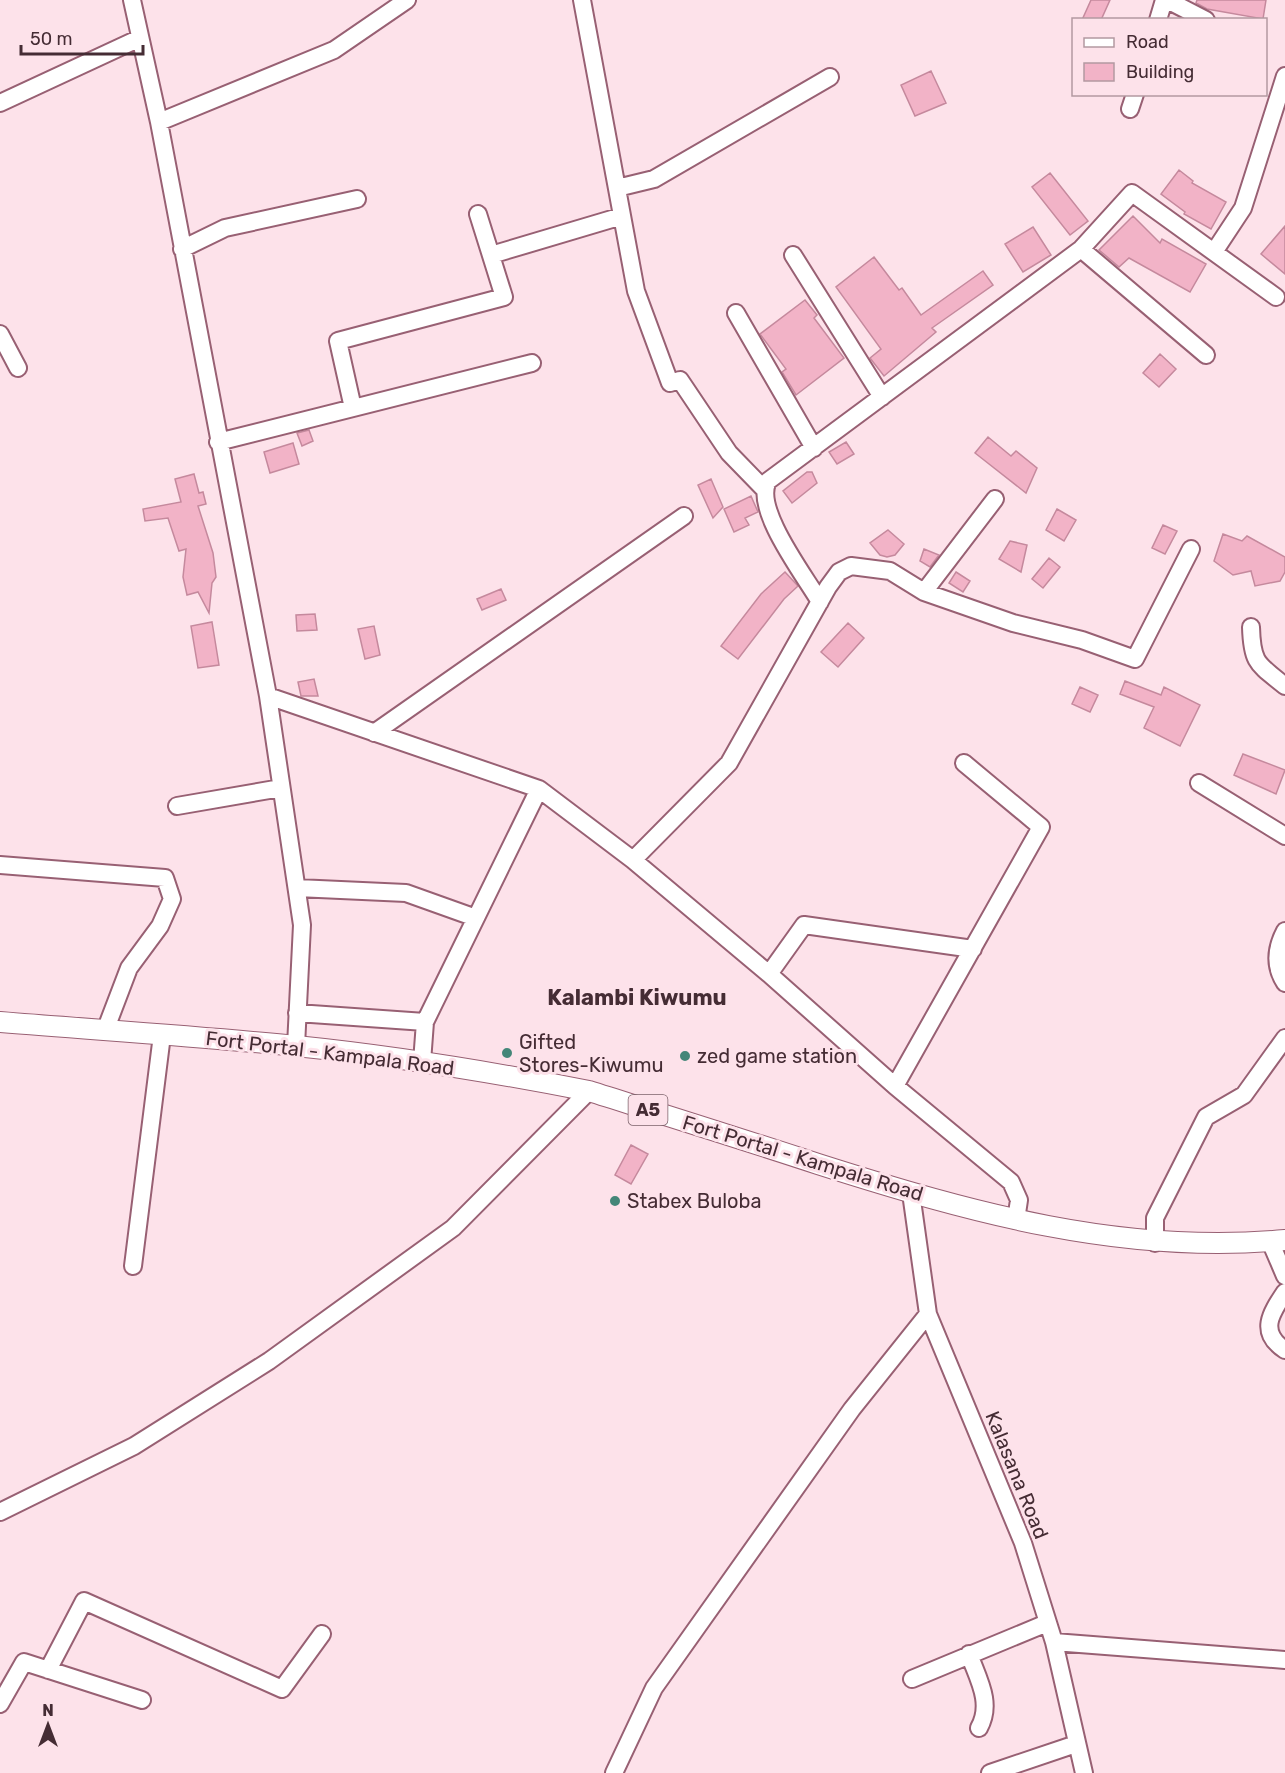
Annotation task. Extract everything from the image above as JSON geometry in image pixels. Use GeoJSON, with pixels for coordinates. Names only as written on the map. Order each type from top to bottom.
{"type":"FeatureCollection","features":[{"type":"Feature","properties":{"kind":"main road","name":"Fort Portal - Kampala Road"},"geometry":{"type":"LineString","coordinates":[[0,1022],[296,1046],[422,1062],[589,1091],[911,1193],[1016,1220],[1085,1234],[1155,1243],[1212,1244],[1277,1240]]}},
{"type":"Feature","properties":{"kind":"street"},"geometry":{"type":"LineString","coordinates":[[132,0],[159,122],[267,696],[302,926],[296,1046]]}},
{"type":"Feature","properties":{"kind":"street"},"geometry":{"type":"LineString","coordinates":[[159,122],[334,50],[407,0]]}},
{"type":"Feature","properties":{"kind":"street"},"geometry":{"type":"LineString","coordinates":[[582,0],[636,291],[670,383],[680,380],[729,453],[764,489]]}},
{"type":"Feature","properties":{"kind":"street"},"geometry":{"type":"LineString","coordinates":[[1159,18],[1166,0],[1202,18]]}},
{"type":"Feature","properties":{"kind":"street"},"geometry":{"type":"LineString","coordinates":[[0,103],[140,38]]}},
{"type":"Feature","properties":{"kind":"street"},"geometry":{"type":"LineString","coordinates":[[1214,252],[1243,208],[1285,75]]}},
{"type":"Feature","properties":{"kind":"street"},"geometry":{"type":"LineString","coordinates":[[617,189],[654,179],[830,77]]}},
{"type":"Feature","properties":{"kind":"street"},"geometry":{"type":"LineString","coordinates":[[820,602],[768,515],[764,489],[768,481],[1081,249],[1132,193],[1276,297]]}},
{"type":"Feature","properties":{"kind":"street"},"geometry":{"type":"LineString","coordinates":[[182,249],[225,228],[357,199]]}},
{"type":"Feature","properties":{"kind":"street"},"geometry":{"type":"LineString","coordinates":[[352,408],[338,341],[504,297],[478,214]]}},
{"type":"Feature","properties":{"kind":"street"},"geometry":{"type":"LineString","coordinates":[[491,255],[622,216]]}},
{"type":"Feature","properties":{"kind":"street"},"geometry":{"type":"LineString","coordinates":[[1081,249],[1206,355]]}},
{"type":"Feature","properties":{"kind":"street"},"geometry":{"type":"LineString","coordinates":[[793,255],[882,397]]}},
{"type":"Feature","properties":{"kind":"street"},"geometry":{"type":"LineString","coordinates":[[735,313],[814,447]]}},
{"type":"Feature","properties":{"kind":"street"},"geometry":{"type":"LineString","coordinates":[[0,334],[18,368]]}},
{"type":"Feature","properties":{"kind":"street"},"geometry":{"type":"LineString","coordinates":[[218,442],[532,363]]}},
{"type":"Feature","properties":{"kind":"street"},"geometry":{"type":"LineString","coordinates":[[924,592],[995,499]]}},
{"type":"Feature","properties":{"kind":"street"},"geometry":{"type":"LineString","coordinates":[[374,733],[684,516]]}},
{"type":"Feature","properties":{"kind":"street"},"geometry":{"type":"LineString","coordinates":[[633,860],[729,764],[839,572],[851,566],[890,571],[924,592],[1013,623],[1082,640],[1135,660],[1191,549]]}},
{"type":"Feature","properties":{"kind":"street"},"geometry":{"type":"LineString","coordinates":[[1251,627],[1252,652],[1262,667],[1285,686]]}},
{"type":"Feature","properties":{"kind":"street"},"geometry":{"type":"LineString","coordinates":[[267,696],[539,789],[633,860],[769,974],[895,1086],[1011,1182],[1019,1200],[1016,1220]]}},
{"type":"Feature","properties":{"kind":"street"},"geometry":{"type":"LineString","coordinates":[[895,1086],[1041,827],[964,763]]}},
{"type":"Feature","properties":{"kind":"street"},"geometry":{"type":"LineString","coordinates":[[1199,783],[1285,836]]}},
{"type":"Feature","properties":{"kind":"street"},"geometry":{"type":"LineString","coordinates":[[177,806],[281,788]]}},
{"type":"Feature","properties":{"kind":"street"},"geometry":{"type":"LineString","coordinates":[[422,1062],[426,1023],[539,789]]}},
{"type":"Feature","properties":{"kind":"street"},"geometry":{"type":"LineString","coordinates":[[0,865],[165,878],[172,899],[160,926],[129,968],[105,1030]]}},
{"type":"Feature","properties":{"kind":"street"},"geometry":{"type":"LineString","coordinates":[[297,888],[406,893],[476,918]]}},
{"type":"Feature","properties":{"kind":"street"},"geometry":{"type":"LineString","coordinates":[[769,974],[804,925],[973,949]]}},
{"type":"Feature","properties":{"kind":"street"},"geometry":{"type":"LineString","coordinates":[[1285,931],[1277,955],[1278,968],[1285,983]]}},
{"type":"Feature","properties":{"kind":"street"},"geometry":{"type":"LineString","coordinates":[[297,1013],[426,1023]]}},
{"type":"Feature","properties":{"kind":"street"},"geometry":{"type":"LineString","coordinates":[[133,1266],[162,1035]]}},
{"type":"Feature","properties":{"kind":"street"},"geometry":{"type":"LineString","coordinates":[[1155,1243],[1155,1218],[1206,1117],[1244,1095],[1285,1038]]}},
{"type":"Feature","properties":{"kind":"street"},"geometry":{"type":"LineString","coordinates":[[0,1512],[134,1446],[269,1361],[453,1228],[589,1091]]}},
{"type":"Feature","properties":{"kind":"street","name":"Kalasana Road"},"geometry":{"type":"LineString","coordinates":[[911,1193],[928,1314],[1023,1544],[1054,1642],[1084,1773]]}},
{"type":"Feature","properties":{"kind":"street"},"geometry":{"type":"LineString","coordinates":[[1277,1240],[1285,1276]]}},
{"type":"Feature","properties":{"kind":"street"},"geometry":{"type":"LineString","coordinates":[[1285,1292],[1273,1310],[1269,1332],[1275,1343],[1285,1350]]}},
{"type":"Feature","properties":{"kind":"street"},"geometry":{"type":"LineString","coordinates":[[614,1773],[654,1688],[852,1409],[928,1314]]}},
{"type":"Feature","properties":{"kind":"street"},"geometry":{"type":"LineString","coordinates":[[48,1670],[84,1601],[282,1689],[322,1634]]}},
{"type":"Feature","properties":{"kind":"street"},"geometry":{"type":"LineString","coordinates":[[912,1679],[1047,1623]]}},
{"type":"Feature","properties":{"kind":"street"},"geometry":{"type":"LineString","coordinates":[[1054,1642],[1285,1660]]}},
{"type":"Feature","properties":{"kind":"street"},"geometry":{"type":"LineString","coordinates":[[969,1654],[986,1701],[986,1716],[979,1728]]}},
{"type":"Feature","properties":{"kind":"street"},"geometry":{"type":"LineString","coordinates":[[0,1704],[24,1662],[142,1700]]}},
{"type":"Feature","properties":{"kind":"street"},"geometry":{"type":"LineString","coordinates":[[990,1773],[1076,1744]]}},
{"type":"Feature","properties":{"kind":"building"},"geometry":{"type":"Polygon","coordinates":[[[1091,0],[1110,0],[1102,18],[1083,18],[1091,0]]]}},
{"type":"Feature","properties":{"kind":"building"},"geometry":{"type":"Polygon","coordinates":[[[1197,0],[1266,0],[1263,18],[1207,9],[1196,3],[1197,0]]]}},
{"type":"Feature","properties":{"kind":"building"},"geometry":{"type":"Polygon","coordinates":[[[931,71],[946,103],[915,116],[901,85],[931,71]]]}},
{"type":"Feature","properties":{"kind":"building"},"geometry":{"type":"Polygon","coordinates":[[[1179,170],[1193,181],[1192,183],[1226,202],[1211,229],[1184,214],[1185,212],[1161,194],[1179,170]]]}},
{"type":"Feature","properties":{"kind":"building"},"geometry":{"type":"Polygon","coordinates":[[[1050,173],[1088,221],[1070,235],[1032,187],[1050,173]]]}},
{"type":"Feature","properties":{"kind":"building"},"geometry":{"type":"Polygon","coordinates":[[[1133,216],[1160,243],[1162,239],[1206,264],[1190,292],[1129,258],[1119,267],[1099,250],[1133,216]]]}},
{"type":"Feature","properties":{"kind":"building"},"geometry":{"type":"Polygon","coordinates":[[[1285,226],[1285,274],[1261,254],[1285,226]]]}},
{"type":"Feature","properties":{"kind":"building"},"geometry":{"type":"Polygon","coordinates":[[[1033,227],[1051,255],[1023,272],[1005,244],[1033,227]]]}},
{"type":"Feature","properties":{"kind":"building"},"geometry":{"type":"Polygon","coordinates":[[[874,257],[899,290],[902,288],[921,315],[983,271],[993,285],[932,328],[936,332],[884,376],[870,358],[881,349],[836,287],[874,257]]]}},
{"type":"Feature","properties":{"kind":"building"},"geometry":{"type":"Polygon","coordinates":[[[805,300],[817,315],[814,318],[844,358],[796,395],[782,372],[786,369],[760,334],[805,300]]]}},
{"type":"Feature","properties":{"kind":"building"},"geometry":{"type":"Polygon","coordinates":[[[1160,354],[1176,369],[1159,387],[1143,373],[1160,354]]]}},
{"type":"Feature","properties":{"kind":"building"},"geometry":{"type":"Polygon","coordinates":[[[309,430],[313,441],[302,446],[297,433],[309,430]]]}},
{"type":"Feature","properties":{"kind":"building"},"geometry":{"type":"Polygon","coordinates":[[[988,437],[1011,456],[1016,451],[1037,468],[1026,493],[975,453],[988,437]]]}},
{"type":"Feature","properties":{"kind":"building"},"geometry":{"type":"Polygon","coordinates":[[[846,442],[854,454],[837,464],[829,452],[846,442]]]}},
{"type":"Feature","properties":{"kind":"building"},"geometry":{"type":"Polygon","coordinates":[[[293,443],[299,464],[270,473],[264,452],[293,443]]]}},
{"type":"Feature","properties":{"kind":"building"},"geometry":{"type":"Polygon","coordinates":[[[807,472],[812,472],[817,483],[792,503],[783,491],[807,472]]]}},
{"type":"Feature","properties":{"kind":"building"},"geometry":{"type":"Polygon","coordinates":[[[194,474],[199,493],[203,492],[206,504],[198,506],[213,553],[216,577],[212,583],[209,613],[198,592],[187,595],[183,577],[186,549],[179,551],[168,518],[145,521],[143,509],[181,502],[175,479],[194,474]]]}},
{"type":"Feature","properties":{"kind":"building"},"geometry":{"type":"Polygon","coordinates":[[[711,479],[723,507],[713,518],[698,485],[711,479]]]}},
{"type":"Feature","properties":{"kind":"building"},"geometry":{"type":"Polygon","coordinates":[[[751,496],[758,512],[745,518],[749,525],[734,532],[724,509],[751,496]]]}},
{"type":"Feature","properties":{"kind":"building"},"geometry":{"type":"Polygon","coordinates":[[[1057,509],[1076,520],[1064,541],[1046,530],[1057,509]]]}},
{"type":"Feature","properties":{"kind":"building"},"geometry":{"type":"Polygon","coordinates":[[[1163,525],[1177,531],[1165,554],[1152,548],[1163,525]]]}},
{"type":"Feature","properties":{"kind":"building"},"geometry":{"type":"Polygon","coordinates":[[[888,530],[904,544],[895,555],[887,557],[880,555],[870,543],[888,530]]]}},
{"type":"Feature","properties":{"kind":"building"},"geometry":{"type":"Polygon","coordinates":[[[1223,534],[1242,541],[1247,536],[1285,557],[1285,572],[1280,581],[1255,586],[1251,571],[1233,575],[1214,561],[1223,534]]]}},
{"type":"Feature","properties":{"kind":"building"},"geometry":{"type":"Polygon","coordinates":[[[1010,541],[1027,545],[1021,572],[999,559],[1010,541]]]}},
{"type":"Feature","properties":{"kind":"building"},"geometry":{"type":"Polygon","coordinates":[[[924,549],[939,555],[930,567],[920,561],[924,549]]]}},
{"type":"Feature","properties":{"kind":"building"},"geometry":{"type":"Polygon","coordinates":[[[1049,558],[1060,567],[1043,588],[1032,579],[1049,558]]]}},
{"type":"Feature","properties":{"kind":"building"},"geometry":{"type":"Polygon","coordinates":[[[785,572],[798,586],[784,599],[738,659],[721,646],[761,594],[785,572]]]}},
{"type":"Feature","properties":{"kind":"building"},"geometry":{"type":"Polygon","coordinates":[[[956,572],[970,581],[963,592],[949,583],[956,572]]]}},
{"type":"Feature","properties":{"kind":"building"},"geometry":{"type":"Polygon","coordinates":[[[501,589],[506,600],[482,610],[477,599],[501,589]]]}},
{"type":"Feature","properties":{"kind":"building"},"geometry":{"type":"Polygon","coordinates":[[[315,614],[317,630],[297,631],[296,615],[315,614]]]}},
{"type":"Feature","properties":{"kind":"building"},"geometry":{"type":"Polygon","coordinates":[[[212,622],[219,665],[198,668],[191,626],[212,622]]]}},
{"type":"Feature","properties":{"kind":"building"},"geometry":{"type":"Polygon","coordinates":[[[848,623],[864,638],[838,667],[821,652],[848,623]]]}},
{"type":"Feature","properties":{"kind":"building"},"geometry":{"type":"Polygon","coordinates":[[[374,626],[380,655],[365,659],[358,629],[374,626]]]}},
{"type":"Feature","properties":{"kind":"building"},"geometry":{"type":"Polygon","coordinates":[[[314,679],[318,696],[301,696],[298,682],[314,679]]]}},
{"type":"Feature","properties":{"kind":"building"},"geometry":{"type":"Polygon","coordinates":[[[1125,681],[1161,695],[1164,687],[1200,705],[1180,746],[1144,728],[1154,707],[1120,694],[1125,681]]]}},
{"type":"Feature","properties":{"kind":"building"},"geometry":{"type":"Polygon","coordinates":[[[1080,687],[1098,695],[1090,712],[1072,704],[1080,687]]]}},
{"type":"Feature","properties":{"kind":"building"},"geometry":{"type":"Polygon","coordinates":[[[1243,754],[1285,770],[1276,794],[1234,775],[1243,754]]]}},
{"type":"Feature","properties":{"kind":"building"},"geometry":{"type":"Polygon","coordinates":[[[631,1145],[648,1154],[631,1184],[615,1175],[631,1145]]]}},
{"type":"Feature","properties":{"kind":"place","name":"Gifted Stores-Kiwumu"},"geometry":{"type":"Point","coordinates":[507,1053]}},
{"type":"Feature","properties":{"kind":"place","name":"zed game station"},"geometry":{"type":"Point","coordinates":[685,1056]}},
{"type":"Feature","properties":{"kind":"place","name":"Stabex Buloba"},"geometry":{"type":"Point","coordinates":[615,1201]}},
{"type":"Feature","properties":{"kind":"district","name":"Kalambi Kiwumu"},"geometry":{"type":"Point","coordinates":[637,997]}}]}
